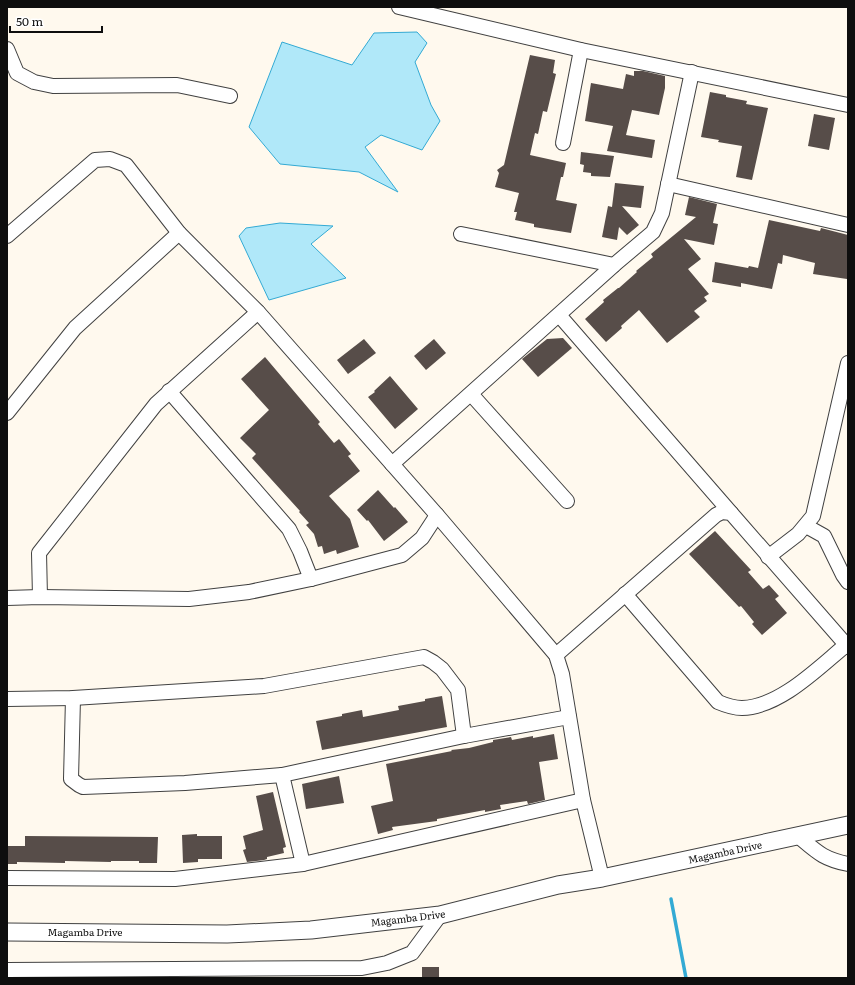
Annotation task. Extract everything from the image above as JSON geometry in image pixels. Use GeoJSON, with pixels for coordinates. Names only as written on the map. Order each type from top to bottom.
{"type":"FeatureCollection","features":[{"type":"Feature","properties":{"kind":"street"},"geometry":{"type":"LineString","coordinates":[[399,7],[581,50],[848,105]]}},
{"type":"Feature","properties":{"kind":"street"},"geometry":{"type":"LineString","coordinates":[[7,49],[17,73],[34,82],[53,86],[177,85],[230,96]]}},
{"type":"Feature","properties":{"kind":"street"},"geometry":{"type":"LineString","coordinates":[[563,143],[581,50]]}},
{"type":"Feature","properties":{"kind":"street"},"geometry":{"type":"LineString","coordinates":[[392,464],[614,265],[653,232],[662,213],[692,72]]}},
{"type":"Feature","properties":{"kind":"street"},"geometry":{"type":"LineString","coordinates":[[7,236],[95,160],[110,159],[126,165],[179,233],[258,312],[392,464],[556,655],[562,674],[583,800],[602,878]]}},
{"type":"Feature","properties":{"kind":"street"},"geometry":{"type":"LineString","coordinates":[[668,184],[848,225]]}},
{"type":"Feature","properties":{"kind":"street"},"geometry":{"type":"LineString","coordinates":[[7,413],[75,328],[179,233]]}},
{"type":"Feature","properties":{"kind":"street"},"geometry":{"type":"LineString","coordinates":[[462,234],[614,265]]}},
{"type":"Feature","properties":{"kind":"street"},"geometry":{"type":"LineString","coordinates":[[40,597],[39,553],[156,404],[258,312]]}},
{"type":"Feature","properties":{"kind":"street"},"geometry":{"type":"LineString","coordinates":[[559,314],[768,557],[847,646],[792,690],[769,702],[742,708],[730,707],[718,702],[625,594]]}},
{"type":"Feature","properties":{"kind":"street"},"geometry":{"type":"LineString","coordinates":[[768,557],[798,534],[813,516],[848,363]]}},
{"type":"Feature","properties":{"kind":"street"},"geometry":{"type":"LineString","coordinates":[[169,391],[289,529],[311,578]]}},
{"type":"Feature","properties":{"kind":"street"},"geometry":{"type":"LineString","coordinates":[[471,394],[567,501]]}},
{"type":"Feature","properties":{"kind":"street"},"geometry":{"type":"LineString","coordinates":[[556,655],[716,515],[722,512],[731,513]]}},
{"type":"Feature","properties":{"kind":"street"},"geometry":{"type":"LineString","coordinates":[[7,598],[189,599],[249,592],[402,555],[422,538],[437,516]]}},
{"type":"Feature","properties":{"kind":"street"},"geometry":{"type":"LineString","coordinates":[[806,526],[824,536],[848,582]]}},
{"type":"Feature","properties":{"kind":"street"},"geometry":{"type":"LineString","coordinates":[[7,700],[73,698],[264,686],[424,657],[434,662],[442,669],[458,690],[464,736]]}},
{"type":"Feature","properties":{"kind":"street"},"geometry":{"type":"LineString","coordinates":[[73,698],[71,779],[79,785],[88,787],[185,783],[282,775],[464,736],[569,717]]}},
{"type":"Feature","properties":{"kind":"street"},"geometry":{"type":"LineString","coordinates":[[282,775],[304,864]]}},
{"type":"Feature","properties":{"kind":"street"},"geometry":{"type":"LineString","coordinates":[[7,878],[175,879],[304,864],[583,800]]}},
{"type":"Feature","properties":{"kind":"street","name":"Magamba Drive"},"geometry":{"type":"LineString","coordinates":[[7,932],[227,934],[311,930],[440,915],[558,885],[602,878],[848,825]]}},
{"type":"Feature","properties":{"kind":"street"},"geometry":{"type":"LineString","coordinates":[[798,836],[821,855],[835,861],[848,864]]}},
{"type":"Feature","properties":{"kind":"street"},"geometry":{"type":"LineString","coordinates":[[7,970],[362,968],[387,963],[412,953],[440,915]]}},
{"type":"Feature","properties":{"kind":"water"},"geometry":{"type":"Polygon","coordinates":[[[417,32],[427,43],[415,62],[431,105],[440,121],[422,150],[381,135],[365,147],[398,192],[359,172],[280,164],[249,127],[282,42],[352,65],[374,33],[417,32]]]}},
{"type":"Feature","properties":{"kind":"water"},"geometry":{"type":"Polygon","coordinates":[[[280,223],[333,226],[311,244],[346,278],[269,300],[239,236],[246,228],[280,223]]]}},
{"type":"Feature","properties":{"kind":"building"},"geometry":{"type":"Polygon","coordinates":[[[530,55],[555,60],[553,73],[556,74],[547,112],[543,111],[538,134],[535,133],[530,155],[566,163],[556,200],[577,204],[571,233],[534,227],[534,224],[515,220],[517,212],[514,212],[519,193],[495,187],[499,173],[497,170],[504,165],[530,55]]]}},
{"type":"Feature","properties":{"kind":"building"},"geometry":{"type":"Polygon","coordinates":[[[634,71],[643,71],[665,76],[665,88],[659,115],[632,110],[626,135],[655,140],[652,158],[607,151],[613,126],[585,121],[591,83],[623,89],[626,74],[634,76],[634,71]]]}},
{"type":"Feature","properties":{"kind":"building"},"geometry":{"type":"Polygon","coordinates":[[[710,92],[747,101],[746,104],[768,108],[752,180],[736,177],[742,146],[718,142],[719,140],[701,137],[710,92]]]}},
{"type":"Feature","properties":{"kind":"building"},"geometry":{"type":"Polygon","coordinates":[[[814,114],[835,118],[829,150],[808,146],[814,114]]]}},
{"type":"Feature","properties":{"kind":"building"},"geometry":{"type":"Polygon","coordinates":[[[581,152],[614,156],[610,177],[591,176],[591,173],[583,172],[584,165],[580,164],[581,152]]]}},
{"type":"Feature","properties":{"kind":"building"},"geometry":{"type":"Polygon","coordinates":[[[615,183],[644,186],[641,208],[622,206],[639,225],[627,235],[619,227],[617,240],[602,237],[608,206],[612,207],[615,183]]]}},
{"type":"Feature","properties":{"kind":"building"},"geometry":{"type":"Polygon","coordinates":[[[689,197],[717,204],[713,223],[718,224],[714,245],[684,239],[701,259],[688,269],[709,294],[704,297],[707,301],[694,311],[700,317],[667,343],[639,310],[606,342],[585,319],[604,302],[603,300],[619,288],[653,257],[651,254],[696,217],[685,215],[689,197]]]}},
{"type":"Feature","properties":{"kind":"building"},"geometry":{"type":"Polygon","coordinates":[[[769,220],[820,231],[821,228],[848,235],[847,279],[813,274],[815,263],[783,255],[782,264],[778,263],[772,289],[741,283],[741,287],[712,282],[715,262],[748,268],[749,266],[758,268],[769,220]]]}},
{"type":"Feature","properties":{"kind":"building"},"geometry":{"type":"Polygon","coordinates":[[[563,338],[572,348],[538,377],[522,359],[547,339],[563,338]]]}},
{"type":"Feature","properties":{"kind":"building"},"geometry":{"type":"Polygon","coordinates":[[[364,339],[376,353],[348,374],[337,360],[364,339]]]}},
{"type":"Feature","properties":{"kind":"building"},"geometry":{"type":"Polygon","coordinates":[[[434,339],[446,353],[426,370],[414,356],[434,339]]]}},
{"type":"Feature","properties":{"kind":"building"},"geometry":{"type":"Polygon","coordinates":[[[265,357],[320,422],[318,424],[334,443],[339,439],[351,454],[348,456],[360,471],[329,496],[350,519],[359,547],[337,554],[336,550],[324,554],[322,546],[318,547],[314,534],[306,525],[309,523],[252,458],[256,454],[240,438],[269,410],[241,379],[265,357]]]}},
{"type":"Feature","properties":{"kind":"building"},"geometry":{"type":"Polygon","coordinates":[[[390,376],[418,409],[395,429],[368,397],[375,392],[374,391],[390,376]]]}},
{"type":"Feature","properties":{"kind":"building"},"geometry":{"type":"Polygon","coordinates":[[[378,490],[408,522],[384,541],[368,520],[367,521],[357,510],[378,490]]]}},
{"type":"Feature","properties":{"kind":"building"},"geometry":{"type":"Polygon","coordinates":[[[715,531],[751,570],[748,572],[763,589],[769,585],[779,596],[775,599],[787,613],[762,635],[752,624],[754,622],[741,606],[739,607],[689,554],[715,531]]]}},
{"type":"Feature","properties":{"kind":"building"},"geometry":{"type":"Polygon","coordinates":[[[442,696],[447,727],[322,750],[316,721],[362,710],[363,717],[399,710],[398,706],[442,696]]]}},
{"type":"Feature","properties":{"kind":"building"},"geometry":{"type":"Polygon","coordinates":[[[554,734],[558,759],[539,762],[545,800],[528,804],[527,801],[500,805],[501,809],[485,812],[485,810],[437,819],[437,821],[392,827],[393,830],[378,834],[371,806],[393,801],[386,764],[452,751],[451,750],[469,748],[493,742],[493,740],[511,737],[512,740],[533,736],[533,738],[554,734]]]}},
{"type":"Feature","properties":{"kind":"building"},"geometry":{"type":"Polygon","coordinates":[[[339,776],[344,803],[306,809],[302,784],[339,776]]]}},
{"type":"Feature","properties":{"kind":"building"},"geometry":{"type":"Polygon","coordinates":[[[273,792],[286,847],[283,848],[284,853],[267,857],[267,859],[264,860],[247,862],[243,850],[246,849],[243,836],[263,830],[256,796],[273,792]]]}},
{"type":"Feature","properties":{"kind":"building"},"geometry":{"type":"Polygon","coordinates":[[[197,834],[197,836],[222,836],[222,859],[198,859],[198,862],[183,863],[182,835],[197,834]]]}},
{"type":"Feature","properties":{"kind":"building"},"geometry":{"type":"Polygon","coordinates":[[[25,836],[158,837],[157,863],[139,863],[139,861],[65,861],[65,863],[17,862],[17,864],[7,864],[7,846],[25,846],[25,836]]]}},
{"type":"Feature","properties":{"kind":"building"},"geometry":{"type":"Polygon","coordinates":[[[422,967],[439,967],[439,978],[422,978],[422,967]]]}},
{"type":"Feature","properties":{"kind":"waterway"},"geometry":{"type":"LineString","coordinates":[[671,899],[686,978]]}}]}
